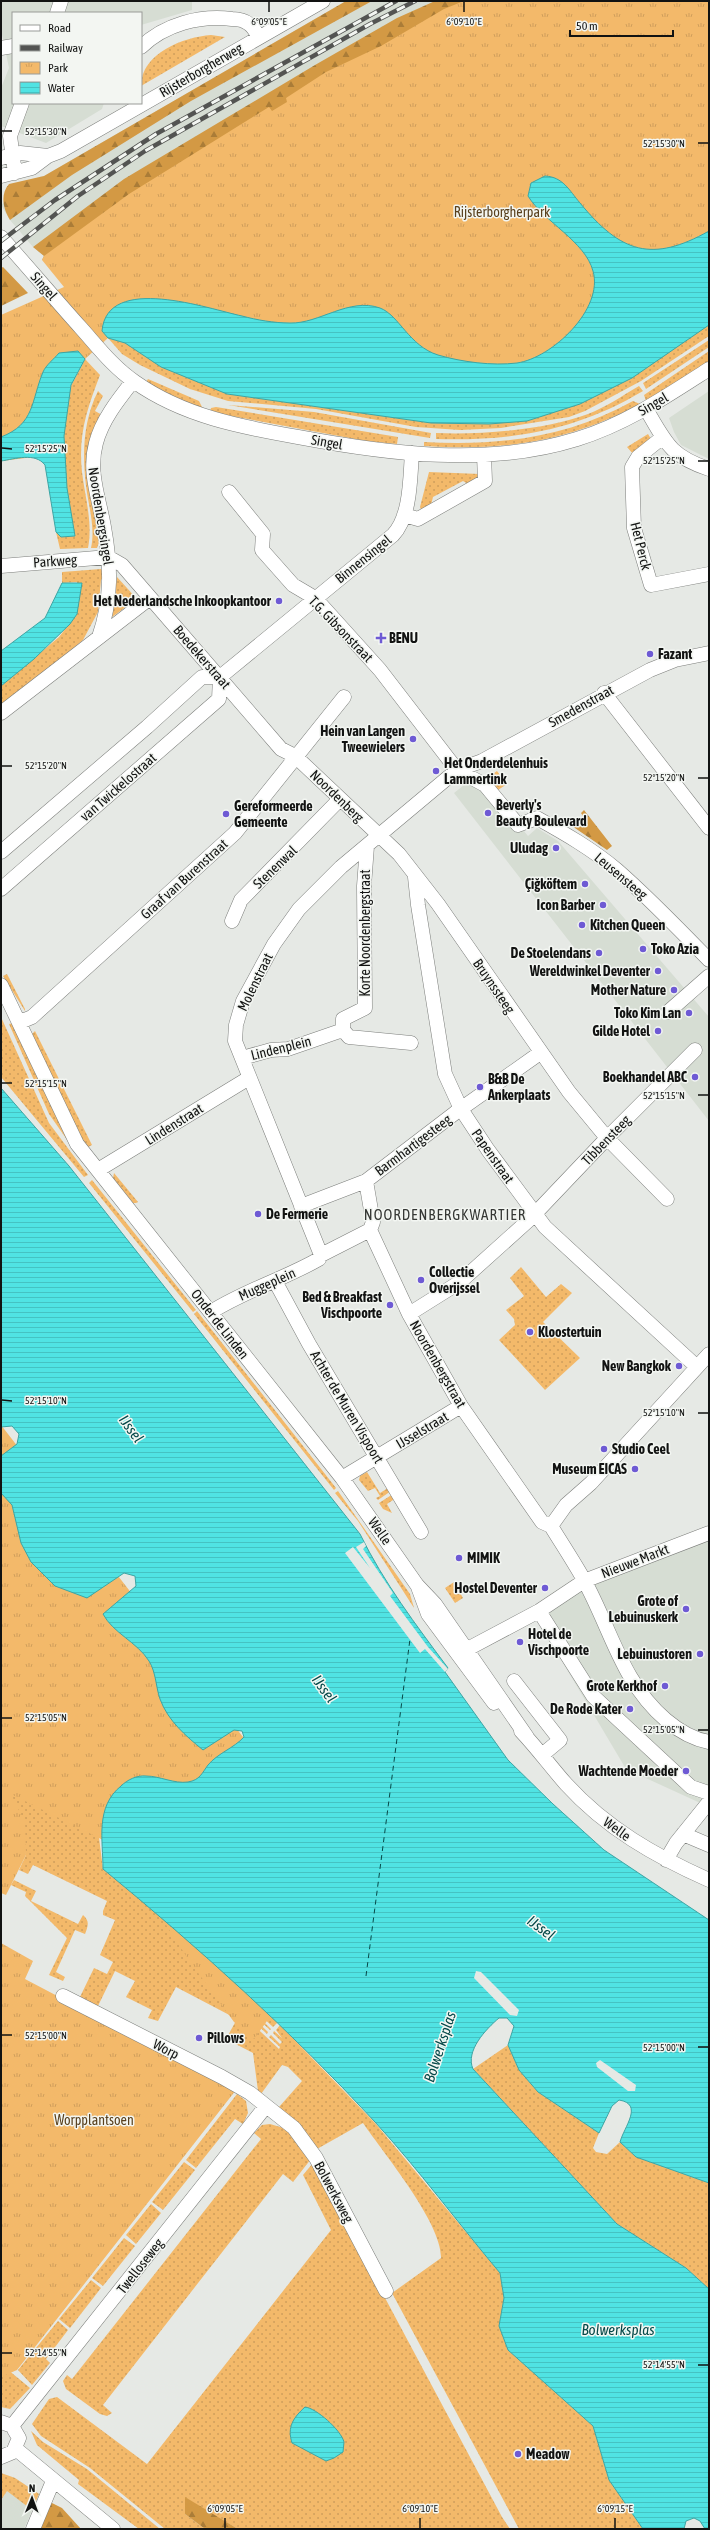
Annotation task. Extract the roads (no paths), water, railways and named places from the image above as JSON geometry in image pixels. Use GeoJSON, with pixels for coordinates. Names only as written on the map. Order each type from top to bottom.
{"type":"FeatureCollection","features":[{"type":"Feature","properties":{"kind":"street","name":"Rijsterborgherweg"},"geometry":{"type":"LineString","coordinates":[[142,97],[322,1]]}},
{"type":"Feature","properties":{"kind":"street","name":"Rijsterborgherweg"},"geometry":{"type":"LineString","coordinates":[[142,46],[159,33],[171,27],[208,18],[242,20],[250,24],[258,36]]}},
{"type":"Feature","properties":{"kind":"street"},"geometry":{"type":"LineString","coordinates":[[1,48],[12,46]]}},
{"type":"Feature","properties":{"kind":"street"},"geometry":{"type":"LineString","coordinates":[[15,173],[6,156],[10,136],[22,104]]}},
{"type":"Feature","properties":{"kind":"street","name":"Rijsterborgherweg"},"geometry":{"type":"LineString","coordinates":[[1,176],[32,168],[48,156],[61,151],[120,109],[129,104]]}},
{"type":"Feature","properties":{"kind":"street"},"geometry":{"type":"LineString","coordinates":[[6,156],[32,153],[48,156]]}},
{"type":"Feature","properties":{"kind":"street","name":"Singel"},"geometry":{"type":"LineString","coordinates":[[1,237],[94,344],[133,381],[166,402],[221,421],[344,446],[412,453],[484,455],[519,452],[578,439],[612,426],[646,409],[709,369]]}},
{"type":"Feature","properties":{"kind":"street","name":"Noordenbergsingel"},"geometry":{"type":"LineString","coordinates":[[99,637],[110,598],[108,557],[92,475],[93,457],[96,442],[108,415],[133,381]]}},
{"type":"Feature","properties":{"kind":"street"},"geometry":{"type":"LineString","coordinates":[[646,409],[663,437],[680,457],[709,469]]}},
{"type":"Feature","properties":{"kind":"street","name":"Het Perck"},"geometry":{"type":"LineString","coordinates":[[663,437],[638,457],[632,467],[634,528],[651,586],[709,574]]}},
{"type":"Feature","properties":{"kind":"street","name":"Binnensingel"},"geometry":{"type":"LineString","coordinates":[[315,598],[393,535],[400,526],[404,515],[412,453]]}},
{"type":"Feature","properties":{"kind":"street"},"geometry":{"type":"LineString","coordinates":[[404,515],[418,519],[485,481],[484,455]]}},
{"type":"Feature","properties":{"kind":"street","name":"T.G. Gibsonstraat"},"geometry":{"type":"LineString","coordinates":[[229,492],[263,534],[262,550],[293,585],[315,598],[380,670],[457,770]]}},
{"type":"Feature","properties":{"kind":"street","name":"Parkweg"},"geometry":{"type":"LineString","coordinates":[[1,566],[108,557]]}},
{"type":"Feature","properties":{"kind":"street","name":"Boedekerstraat"},"geometry":{"type":"LineString","coordinates":[[108,557],[122,565],[281,749],[295,756]]}},
{"type":"Feature","properties":{"kind":"street"},"geometry":{"type":"LineString","coordinates":[[1,713],[150,598]]}},
{"type":"Feature","properties":{"kind":"street"},"geometry":{"type":"LineString","coordinates":[[220,677],[315,598]]}},
{"type":"Feature","properties":{"kind":"street","name":"Smedenstraat"},"geometry":{"type":"LineString","coordinates":[[457,770],[482,761],[604,693],[657,667],[675,660],[709,652]]}},
{"type":"Feature","properties":{"kind":"street","name":"van Twickelostraat"},"geometry":{"type":"LineString","coordinates":[[1,852],[147,727],[202,677],[220,677],[219,699],[1,888]]}},
{"type":"Feature","properties":{"kind":"street"},"geometry":{"type":"LineString","coordinates":[[604,693],[709,828]]}},
{"type":"Feature","properties":{"kind":"street","name":"Graaf van Burenstraat"},"geometry":{"type":"LineString","coordinates":[[20,1022],[32,1017],[235,833],[295,756],[344,697]]}},
{"type":"Feature","properties":{"kind":"street","name":"Noordenberg"},"geometry":{"type":"LineString","coordinates":[[295,756],[378,837]]}},
{"type":"Feature","properties":{"kind":"street","name":"Leusensteeg"},"geometry":{"type":"LineString","coordinates":[[457,770],[485,786],[518,825],[537,818],[586,848],[616,869],[653,902],[709,960]]}},
{"type":"Feature","properties":{"kind":"street","name":"Molenstraat"},"geometry":{"type":"LineString","coordinates":[[300,1206],[235,1041],[236,1025],[243,1001],[282,930],[318,888],[457,770]]}},
{"type":"Feature","properties":{"kind":"street","name":"Stenenwal"},"geometry":{"type":"LineString","coordinates":[[232,921],[241,900],[340,799]]}},
{"type":"Feature","properties":{"kind":"street","name":"Bruynssteeg"},"geometry":{"type":"LineString","coordinates":[[378,837],[398,854],[415,878],[438,904],[540,1053],[607,1138],[668,1199]]}},
{"type":"Feature","properties":{"kind":"street","name":"Korte Noordenbergstraat"},"geometry":{"type":"LineString","coordinates":[[343,1030],[343,1019],[365,1008],[364,886],[367,846]]}},
{"type":"Feature","properties":{"kind":"street","name":"Papenstraat"},"geometry":{"type":"LineString","coordinates":[[415,878],[445,1074],[461,1109],[488,1150],[545,1227],[696,1367]]}},
{"type":"Feature","properties":{"kind":"street"},"geometry":{"type":"LineString","coordinates":[[668,1012],[709,976]]}},
{"type":"Feature","properties":{"kind":"street","name":"Onder de Linden"},"geometry":{"type":"LineString","coordinates":[[1,985],[20,1022],[72,1135],[98,1170],[342,1478]]}},
{"type":"Feature","properties":{"kind":"street"},"geometry":{"type":"LineString","coordinates":[[343,1030],[350,1037],[411,1043]]}},
{"type":"Feature","properties":{"kind":"street","name":"Lindenplein"},"geometry":{"type":"LineString","coordinates":[[242,1058],[271,1050],[288,1049],[343,1030]]}},
{"type":"Feature","properties":{"kind":"street","name":"Tibbensteeg"},"geometry":{"type":"LineString","coordinates":[[409,1314],[460,1282],[535,1215],[607,1138],[695,1050]]}},
{"type":"Feature","properties":{"kind":"street","name":"Barmhartigesteeg"},"geometry":{"type":"LineString","coordinates":[[366,1182],[461,1109],[540,1053]]}},
{"type":"Feature","properties":{"kind":"street","name":"Lindenstraat"},"geometry":{"type":"LineString","coordinates":[[98,1170],[249,1078]]}},
{"type":"Feature","properties":{"kind":"street"},"geometry":{"type":"LineString","coordinates":[[321,1255],[300,1206],[366,1182]]}},
{"type":"Feature","properties":{"kind":"street","name":"Noordenbergstraat"},"geometry":{"type":"LineString","coordinates":[[366,1182],[373,1222],[370,1230],[409,1314],[461,1406],[542,1522],[551,1526]]}},
{"type":"Feature","properties":{"kind":"street","name":"Muggeplein"},"geometry":{"type":"LineString","coordinates":[[211,1312],[264,1284],[275,1281],[319,1260],[321,1255],[370,1230]]}},
{"type":"Feature","properties":{"kind":"street","name":"Achter de Muren Vispoort"},"geometry":{"type":"LineString","coordinates":[[275,1281],[376,1458],[421,1532]]}},
{"type":"Feature","properties":{"kind":"street"},"geometry":{"type":"LineString","coordinates":[[551,1526],[566,1505],[709,1354]]}},
{"type":"Feature","properties":{"kind":"street","name":"IJsselstraat"},"geometry":{"type":"LineString","coordinates":[[342,1478],[461,1406]]}},
{"type":"Feature","properties":{"kind":"street","name":"Welle"},"geometry":{"type":"LineString","coordinates":[[342,1478],[417,1585],[435,1604],[462,1652],[527,1737],[567,1785],[596,1813],[623,1835],[666,1860],[709,1880]]}},
{"type":"Feature","properties":{"kind":"street","name":"Nieuwe Markt"},"geometry":{"type":"LineString","coordinates":[[551,1526],[584,1581]]}},
{"type":"Feature","properties":{"kind":"street","name":"Nieuwe Markt"},"geometry":{"type":"LineString","coordinates":[[462,1652],[539,1611],[584,1581],[709,1533]]}},
{"type":"Feature","properties":{"kind":"street"},"geometry":{"type":"LineString","coordinates":[[584,1581],[618,1657],[641,1695],[657,1712],[680,1731],[709,1742]]}},
{"type":"Feature","properties":{"kind":"street"},"geometry":{"type":"LineString","coordinates":[[539,1611],[593,1696],[691,1787],[709,1793]]}},
{"type":"Feature","properties":{"kind":"street"},"geometry":{"type":"LineString","coordinates":[[514,1681],[560,1740],[542,1755]]}},
{"type":"Feature","properties":{"kind":"street"},"geometry":{"type":"LineString","coordinates":[[666,1860],[709,1802]]}},
{"type":"Feature","properties":{"kind":"street"},"geometry":{"type":"LineString","coordinates":[[684,1834],[709,1845]]}},
{"type":"Feature","properties":{"kind":"street","name":"Worp"},"geometry":{"type":"LineString","coordinates":[[63,1996],[222,2077],[266,2106]]}},
{"type":"Feature","properties":{"kind":"street","name":"Bolwerksweg"},"geometry":{"type":"LineString","coordinates":[[266,2106],[294,2128],[307,2143],[386,2291]]}},
{"type":"Feature","properties":{"kind":"street","name":"Twelloseweg"},"geometry":{"type":"LineString","coordinates":[[7,2424],[266,2106]]}},
{"type":"Feature","properties":{"kind":"street"},"geometry":{"type":"LineString","coordinates":[[1,2457],[10,2455],[16,2449],[19,2438],[7,2424]]}},
{"type":"Feature","properties":{"kind":"street"},"geometry":{"type":"LineString","coordinates":[[16,2449],[102,2525],[113,2529]]}},
{"type":"Feature","properties":{"kind":"street"},"geometry":{"type":"LineString","coordinates":[[33,2529],[53,2481]]}},
{"type":"Feature","properties":{"kind":"water"},"geometry":{"type":"Polygon","coordinates":[[[545,176],[557,179],[565,185],[595,220],[609,233],[638,248],[654,249],[671,247],[689,241],[709,231],[709,325],[632,378],[580,404],[527,421],[489,424],[431,423],[227,394],[161,367],[125,343],[108,338],[102,331],[108,313],[121,303],[140,299],[162,299],[185,302],[254,319],[284,323],[312,320],[346,308],[368,306],[380,308],[387,312],[419,345],[438,355],[457,360],[487,364],[517,363],[531,359],[545,352],[559,342],[572,329],[583,315],[591,301],[594,286],[593,271],[589,260],[582,250],[535,205],[528,196],[531,183],[545,176]]]}},
{"type":"Feature","properties":{"kind":"water"},"geometry":{"type":"Polygon","coordinates":[[[78,351],[85,359],[71,385],[64,436],[67,488],[75,536],[61,537],[56,532],[45,465],[41,461],[30,457],[1,461],[1,437],[12,432],[26,418],[44,369],[48,364],[59,353],[78,351]]]}},
{"type":"Feature","properties":{"kind":"water"},"geometry":{"type":"Polygon","coordinates":[[[62,583],[82,583],[77,614],[70,624],[34,659],[1,686],[1,651],[45,618],[62,583]]]}},
{"type":"Feature","properties":{"kind":"water"},"geometry":{"type":"Polygon","coordinates":[[[1,1088],[69,1166],[360,1534],[390,1587],[412,1620],[448,1668],[445,1672],[508,1760],[553,1804],[604,1850],[709,1920],[709,2183],[636,2157],[620,2142],[631,2111],[630,2106],[626,2102],[619,2100],[612,2106],[599,2133],[538,2092],[519,2070],[508,2045],[514,2026],[507,2018],[499,2018],[483,2034],[474,2048],[471,2062],[473,2069],[617,2224],[686,2268],[709,2289],[709,2529],[705,2529],[700,2521],[694,2518],[686,2521],[684,2529],[643,2529],[609,2480],[593,2426],[508,2350],[499,2326],[504,2298],[500,2273],[423,2178],[375,2122],[277,2022],[174,1929],[103,1869],[102,1824],[104,1814],[107,1804],[113,1794],[121,1786],[132,1778],[139,1776],[151,1776],[178,1782],[195,1780],[212,1761],[244,1737],[242,1731],[234,1730],[203,1750],[184,1734],[163,1707],[153,1670],[149,1661],[138,1648],[107,1621],[103,1614],[136,1586],[135,1576],[124,1573],[87,1598],[55,1586],[31,1562],[21,1543],[12,1505],[1,1493],[1,1456],[17,1444],[19,1434],[12,1426],[1,1427],[1,1088]]]}},
{"type":"Feature","properties":{"kind":"water"},"geometry":{"type":"Polygon","coordinates":[[[305,2407],[310,2408],[328,2420],[342,2437],[344,2442],[343,2452],[326,2461],[292,2443],[290,2432],[292,2423],[305,2407]]]}},
{"type":"Feature","properties":{"kind":"railway"},"geometry":{"type":"LineString","coordinates":[[1,241],[55,200],[156,134],[396,1]]}},
{"type":"Feature","properties":{"kind":"railway"},"geometry":{"type":"LineString","coordinates":[[1,258],[78,196],[145,151],[370,24],[415,1]]}},
{"type":"Feature","properties":{"kind":"place","name":"Het Nederlandsche Inkoopkantoor"},"geometry":{"type":"Point","coordinates":[279,601]}},
{"type":"Feature","properties":{"kind":"place","name":"BENU"},"geometry":{"type":"Point","coordinates":[381,638]}},
{"type":"Feature","properties":{"kind":"place","name":"Fazant"},"geometry":{"type":"Point","coordinates":[650,654]}},
{"type":"Feature","properties":{"kind":"place","name":"Hein van Langen Tweewielers"},"geometry":{"type":"Point","coordinates":[413,739]}},
{"type":"Feature","properties":{"kind":"place","name":"Het Onderdelenhuis Lammertink"},"geometry":{"type":"Point","coordinates":[436,771]}},
{"type":"Feature","properties":{"kind":"place","name":"Beverly's Beauty Boulevard"},"geometry":{"type":"Point","coordinates":[488,813]}},
{"type":"Feature","properties":{"kind":"place","name":"Gereformeerde Gemeente"},"geometry":{"type":"Point","coordinates":[226,814]}},
{"type":"Feature","properties":{"kind":"place","name":"Uludag"},"geometry":{"type":"Point","coordinates":[556,848]}},
{"type":"Feature","properties":{"kind":"place","name":"Çiğköftem"},"geometry":{"type":"Point","coordinates":[585,884]}},
{"type":"Feature","properties":{"kind":"place","name":"Icon Barber"},"geometry":{"type":"Point","coordinates":[603,905]}},
{"type":"Feature","properties":{"kind":"place","name":"Kitchen Queen"},"geometry":{"type":"Point","coordinates":[582,925]}},
{"type":"Feature","properties":{"kind":"place","name":"Toko Azia"},"geometry":{"type":"Point","coordinates":[643,949]}},
{"type":"Feature","properties":{"kind":"place","name":"De Stoelendans"},"geometry":{"type":"Point","coordinates":[599,953]}},
{"type":"Feature","properties":{"kind":"place","name":"Wereldwinkel Deventer"},"geometry":{"type":"Point","coordinates":[658,971]}},
{"type":"Feature","properties":{"kind":"place","name":"Mother Nature"},"geometry":{"type":"Point","coordinates":[674,990]}},
{"type":"Feature","properties":{"kind":"place","name":"Toko Kim Lan"},"geometry":{"type":"Point","coordinates":[689,1013]}},
{"type":"Feature","properties":{"kind":"place","name":"Gilde Hotel"},"geometry":{"type":"Point","coordinates":[658,1031]}},
{"type":"Feature","properties":{"kind":"place","name":"Boekhandel ABC"},"geometry":{"type":"Point","coordinates":[695,1077]}},
{"type":"Feature","properties":{"kind":"place","name":"B&B De Ankerplaats"},"geometry":{"type":"Point","coordinates":[480,1087]}},
{"type":"Feature","properties":{"kind":"place","name":"De Fermerie"},"geometry":{"type":"Point","coordinates":[258,1214]}},
{"type":"Feature","properties":{"kind":"place","name":"Collectie Overijssel"},"geometry":{"type":"Point","coordinates":[421,1280]}},
{"type":"Feature","properties":{"kind":"place","name":"Bed & Breakfast Vischpoorte"},"geometry":{"type":"Point","coordinates":[390,1305]}},
{"type":"Feature","properties":{"kind":"place","name":"Kloostertuin"},"geometry":{"type":"Point","coordinates":[530,1332]}},
{"type":"Feature","properties":{"kind":"place","name":"New Bangkok"},"geometry":{"type":"Point","coordinates":[679,1366]}},
{"type":"Feature","properties":{"kind":"place","name":"Studio Ceel"},"geometry":{"type":"Point","coordinates":[604,1449]}},
{"type":"Feature","properties":{"kind":"place","name":"Museum EICAS"},"geometry":{"type":"Point","coordinates":[635,1469]}},
{"type":"Feature","properties":{"kind":"place","name":"MIMIK"},"geometry":{"type":"Point","coordinates":[459,1558]}},
{"type":"Feature","properties":{"kind":"place","name":"Hostel Deventer"},"geometry":{"type":"Point","coordinates":[545,1588]}},
{"type":"Feature","properties":{"kind":"place","name":"Grote of Lebuinuskerk"},"geometry":{"type":"Point","coordinates":[686,1609]}},
{"type":"Feature","properties":{"kind":"place","name":"Hotel de Vischpoorte"},"geometry":{"type":"Point","coordinates":[520,1642]}},
{"type":"Feature","properties":{"kind":"place","name":"Lebuinustoren"},"geometry":{"type":"Point","coordinates":[700,1654]}},
{"type":"Feature","properties":{"kind":"place","name":"Grote Kerkhof"},"geometry":{"type":"Point","coordinates":[665,1686]}},
{"type":"Feature","properties":{"kind":"place","name":"De Rode Kater"},"geometry":{"type":"Point","coordinates":[630,1709]}},
{"type":"Feature","properties":{"kind":"place","name":"Wachtende Moeder"},"geometry":{"type":"Point","coordinates":[686,1771]}},
{"type":"Feature","properties":{"kind":"place","name":"Pillows"},"geometry":{"type":"Point","coordinates":[199,2038]}},
{"type":"Feature","properties":{"kind":"place","name":"Meadow"},"geometry":{"type":"Point","coordinates":[518,2454]}},
{"type":"Feature","properties":{"kind":"district","name":"NOORDENBERGKWARTIER"},"geometry":{"type":"Point","coordinates":[445,1215]}},
{"type":"Feature","properties":{"kind":"park label","name":"Rijsterborgherpark"},"geometry":{"type":"Point","coordinates":[502,212]}},
{"type":"Feature","properties":{"kind":"park label","name":"Worpplantsoen"},"geometry":{"type":"Point","coordinates":[94,2120]}},
{"type":"Feature","properties":{"kind":"water label","name":"IJssel"},"geometry":{"type":"Point","coordinates":[131,1429]}},
{"type":"Feature","properties":{"kind":"water label","name":"IJssel"},"geometry":{"type":"Point","coordinates":[324,1689]}},
{"type":"Feature","properties":{"kind":"water label","name":"IJssel"},"geometry":{"type":"Point","coordinates":[541,1928]}},
{"type":"Feature","properties":{"kind":"water label","name":"Bolwerksplas"},"geometry":{"type":"Point","coordinates":[440,2047]}},
{"type":"Feature","properties":{"kind":"water label","name":"Bolwerksplas"},"geometry":{"type":"Point","coordinates":[618,2330]}}]}
